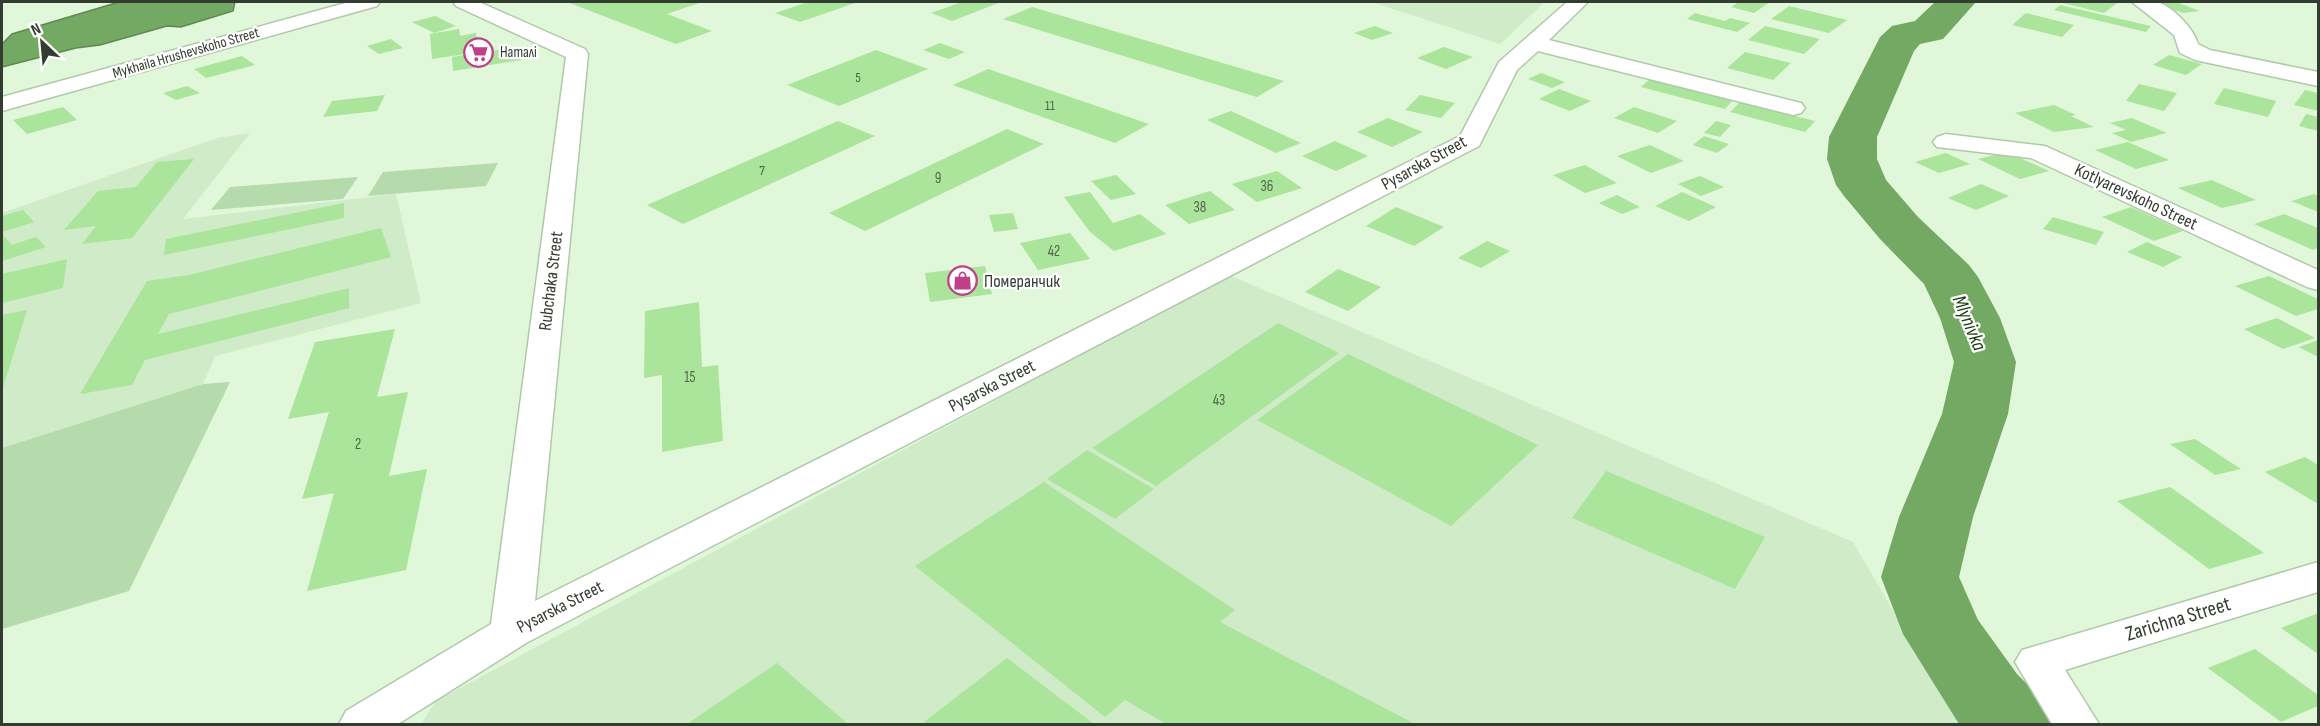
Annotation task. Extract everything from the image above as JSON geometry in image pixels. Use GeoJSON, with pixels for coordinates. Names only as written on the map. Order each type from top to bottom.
{"type":"FeatureCollection","features":[{"type":"Feature","properties":{"kind":"street","name":"Mykhaila Hrushevskoho Street"},"geometry":{"type":"LineString","coordinates":[[2,104],[370,2]]}},
{"type":"Feature","properties":{"kind":"street","name":"Rubchaka Street"},"geometry":{"type":"LineString","coordinates":[[463,2],[577,54],[511,632]]}},
{"type":"Feature","properties":{"kind":"street","name":"Pysarska Street"},"geometry":{"type":"LineString","coordinates":[[362,724],[511,632],[1470,141],[1507,67],[1578,2]]}},
{"type":"Feature","properties":{"kind":"street"},"geometry":{"type":"LineString","coordinates":[[2142,2],[2160,12],[2184,33],[2188,48],[2203,55],[2319,79]]}},
{"type":"Feature","properties":{"kind":"street"},"geometry":{"type":"LineString","coordinates":[[1533,43],[1793,108]]}},
{"type":"Feature","properties":{"kind":"street","name":"Kotlyarevskoho Street"},"geometry":{"type":"LineString","coordinates":[[1946,141],[2036,151],[2319,281]]}},
{"type":"Feature","properties":{"kind":"street","name":"Zarichna Street"},"geometry":{"type":"LineString","coordinates":[[2076,724],[2037,662],[2319,577]]}},
{"type":"Feature","properties":{"kind":"shaded area"},"geometry":{"type":"Polygon","coordinates":[[[119,2],[235,2],[233,11],[181,27],[167,26],[100,45],[76,48],[2,67],[2,44],[12,34],[119,2]]]}},
{"type":"Feature","properties":{"kind":"shaded area"},"geometry":{"type":"Polygon","coordinates":[[[1372,2],[1545,2],[1500,44],[1372,2]]]}},
{"type":"Feature","properties":{"kind":"shaded area"},"geometry":{"type":"Polygon","coordinates":[[[250,133],[183,219],[396,194],[421,303],[215,356],[203,384],[2,448],[2,213],[217,138],[250,133]]]}},
{"type":"Feature","properties":{"kind":"shaded area"},"geometry":{"type":"Polygon","coordinates":[[[498,163],[486,186],[368,196],[383,172],[498,163]]]}},
{"type":"Feature","properties":{"kind":"shaded area"},"geometry":{"type":"Polygon","coordinates":[[[358,177],[343,199],[211,210],[230,187],[358,177]]]}},
{"type":"Feature","properties":{"kind":"shaded area"},"geometry":{"type":"Polygon","coordinates":[[[1229,275],[1853,542],[1959,724],[421,724],[436,701],[1229,275]]]}},
{"type":"Feature","properties":{"kind":"shaded area"},"geometry":{"type":"Polygon","coordinates":[[[230,382],[129,591],[2,629],[2,448],[203,384],[230,382]]]}},
{"type":"Feature","properties":{"kind":"building"},"geometry":{"type":"Polygon","coordinates":[[[567,2],[702,2],[667,14],[712,31],[676,44],[567,2]]]}},
{"type":"Feature","properties":{"kind":"building"},"geometry":{"type":"Polygon","coordinates":[[[808,2],[858,2],[800,22],[775,13],[808,2]]]}},
{"type":"Feature","properties":{"kind":"building"},"geometry":{"type":"Polygon","coordinates":[[[962,2],[1001,2],[952,21],[931,13],[962,2]]]}},
{"type":"Feature","properties":{"kind":"building"},"geometry":{"type":"Polygon","coordinates":[[[1739,2],[1770,2],[1754,13],[1731,7],[1739,2]]]}},
{"type":"Feature","properties":{"kind":"building"},"geometry":{"type":"Polygon","coordinates":[[[2059,2],[2110,2],[2117,3],[2104,13],[2059,2]]]}},
{"type":"Feature","properties":{"kind":"building"},"geometry":{"type":"Polygon","coordinates":[[[2153,2],[2176,2],[2200,11],[2183,13],[2153,2]]]}},
{"type":"Feature","properties":{"kind":"building"},"geometry":{"type":"Polygon","coordinates":[[[2060,5],[2151,26],[2146,32],[2054,10],[2060,5]]]}},
{"type":"Feature","properties":{"kind":"building"},"geometry":{"type":"Polygon","coordinates":[[[1789,6],[1847,20],[1829,33],[1771,19],[1789,6]]]}},
{"type":"Feature","properties":{"kind":"building"},"geometry":{"type":"Polygon","coordinates":[[[1032,7],[1284,81],[1257,97],[1003,19],[1032,7]]]}},
{"type":"Feature","properties":{"kind":"building"},"geometry":{"type":"Polygon","coordinates":[[[1695,13],[1725,21],[1730,18],[1750,23],[1737,32],[1687,19],[1695,13]]]}},
{"type":"Feature","properties":{"kind":"building"},"geometry":{"type":"Polygon","coordinates":[[[2026,13],[2074,25],[2062,37],[2012,25],[2026,13]]]}},
{"type":"Feature","properties":{"kind":"building"},"geometry":{"type":"Polygon","coordinates":[[[435,16],[456,26],[434,33],[412,22],[435,16]]]}},
{"type":"Feature","properties":{"kind":"building"},"geometry":{"type":"Polygon","coordinates":[[[1375,26],[1393,33],[1372,40],[1354,33],[1375,26]]]}},
{"type":"Feature","properties":{"kind":"building"},"geometry":{"type":"Polygon","coordinates":[[[1765,26],[1820,39],[1804,54],[1748,40],[1765,26]]]}},
{"type":"Feature","properties":{"kind":"building"},"geometry":{"type":"Polygon","coordinates":[[[459,29],[460,36],[476,33],[479,52],[432,59],[430,34],[459,29]]]}},
{"type":"Feature","properties":{"kind":"building"},"geometry":{"type":"Polygon","coordinates":[[[391,39],[403,48],[379,54],[367,46],[391,39]]]}},
{"type":"Feature","properties":{"kind":"building"},"geometry":{"type":"Polygon","coordinates":[[[940,43],[965,52],[949,59],[923,50],[940,43]]]}},
{"type":"Feature","properties":{"kind":"building"},"geometry":{"type":"Polygon","coordinates":[[[519,47],[521,60],[453,71],[452,57],[519,47]]]}},
{"type":"Feature","properties":{"kind":"building"},"geometry":{"type":"Polygon","coordinates":[[[1444,47],[1473,57],[1446,69],[1417,58],[1444,47]]]}},
{"type":"Feature","properties":{"kind":"building"},"geometry":{"type":"Polygon","coordinates":[[[876,50],[928,69],[839,106],[787,85],[876,50]]]}},
{"type":"Feature","properties":{"kind":"building"},"geometry":{"type":"Polygon","coordinates":[[[1745,52],[1791,63],[1773,80],[1727,68],[1745,52]]]}},
{"type":"Feature","properties":{"kind":"building"},"geometry":{"type":"Polygon","coordinates":[[[2169,55],[2202,64],[2186,75],[2153,65],[2169,55]]]}},
{"type":"Feature","properties":{"kind":"building"},"geometry":{"type":"Polygon","coordinates":[[[242,56],[255,65],[206,78],[194,69],[242,56]]]}},
{"type":"Feature","properties":{"kind":"building"},"geometry":{"type":"Polygon","coordinates":[[[988,69],[1149,124],[1115,143],[953,85],[988,69]]]}},
{"type":"Feature","properties":{"kind":"building"},"geometry":{"type":"Polygon","coordinates":[[[1541,73],[1565,82],[1552,88],[1528,79],[1541,73]]]}},
{"type":"Feature","properties":{"kind":"building"},"geometry":{"type":"Polygon","coordinates":[[[1651,78],[1734,99],[1725,109],[1641,87],[1651,78]]]}},
{"type":"Feature","properties":{"kind":"building"},"geometry":{"type":"Polygon","coordinates":[[[2139,84],[2177,93],[2164,111],[2126,101],[2139,84]]]}},
{"type":"Feature","properties":{"kind":"building"},"geometry":{"type":"Polygon","coordinates":[[[187,86],[200,93],[176,100],[163,93],[187,86]]]}},
{"type":"Feature","properties":{"kind":"building"},"geometry":{"type":"Polygon","coordinates":[[[2224,88],[2276,101],[2268,117],[2214,104],[2224,88]]]}},
{"type":"Feature","properties":{"kind":"building"},"geometry":{"type":"Polygon","coordinates":[[[1559,89],[1591,101],[1570,111],[1539,99],[1559,89]]]}},
{"type":"Feature","properties":{"kind":"building"},"geometry":{"type":"Polygon","coordinates":[[[2305,90],[2318,93],[2318,111],[2294,105],[2305,90]]]}},
{"type":"Feature","properties":{"kind":"building"},"geometry":{"type":"Polygon","coordinates":[[[385,95],[377,111],[323,117],[332,101],[385,95]]]}},
{"type":"Feature","properties":{"kind":"building"},"geometry":{"type":"Polygon","coordinates":[[[1420,95],[1455,103],[1441,118],[1405,110],[1420,95]]]}},
{"type":"Feature","properties":{"kind":"building"},"geometry":{"type":"Polygon","coordinates":[[[1740,102],[1815,121],[1805,132],[1730,112],[1740,102]]]}},
{"type":"Feature","properties":{"kind":"building"},"geometry":{"type":"Polygon","coordinates":[[[2054,105],[2076,115],[2071,116],[2094,127],[2054,132],[2015,113],[2054,105]]]}},
{"type":"Feature","properties":{"kind":"building"},"geometry":{"type":"Polygon","coordinates":[[[63,107],[77,120],[27,134],[13,120],[63,107]]]}},
{"type":"Feature","properties":{"kind":"building"},"geometry":{"type":"Polygon","coordinates":[[[1634,107],[1677,121],[1658,133],[1614,118],[1634,107]]]}},
{"type":"Feature","properties":{"kind":"building"},"geometry":{"type":"Polygon","coordinates":[[[1231,111],[1301,143],[1276,153],[1207,120],[1231,111]]]}},
{"type":"Feature","properties":{"kind":"building"},"geometry":{"type":"Polygon","coordinates":[[[2306,114],[2318,117],[2318,131],[2299,126],[2306,114]]]}},
{"type":"Feature","properties":{"kind":"building"},"geometry":{"type":"Polygon","coordinates":[[[1388,118],[1423,132],[1392,147],[1357,132],[1388,118]]]}},
{"type":"Feature","properties":{"kind":"building"},"geometry":{"type":"Polygon","coordinates":[[[2132,118],[2167,133],[2131,142],[2112,133],[2126,130],[2110,123],[2132,118]]]}},
{"type":"Feature","properties":{"kind":"building"},"geometry":{"type":"Polygon","coordinates":[[[838,121],[875,136],[683,224],[647,205],[838,121]]]}},
{"type":"Feature","properties":{"kind":"building"},"geometry":{"type":"Polygon","coordinates":[[[1716,121],[1731,125],[1720,137],[1704,133],[1716,121]]]}},
{"type":"Feature","properties":{"kind":"building"},"geometry":{"type":"Polygon","coordinates":[[[1007,129],[1044,144],[865,231],[829,213],[1007,129]]]}},
{"type":"Feature","properties":{"kind":"building"},"geometry":{"type":"Polygon","coordinates":[[[1704,136],[1729,144],[1717,153],[1693,145],[1704,136]]]}},
{"type":"Feature","properties":{"kind":"building"},"geometry":{"type":"Polygon","coordinates":[[[1335,141],[1368,156],[1336,171],[1302,156],[1335,141]]]}},
{"type":"Feature","properties":{"kind":"building"},"geometry":{"type":"Polygon","coordinates":[[[2128,142],[2169,160],[2136,169],[2095,150],[2128,142]]]}},
{"type":"Feature","properties":{"kind":"building"},"geometry":{"type":"Polygon","coordinates":[[[1650,145],[1684,161],[1651,173],[1617,156],[1650,145]]]}},
{"type":"Feature","properties":{"kind":"building"},"geometry":{"type":"Polygon","coordinates":[[[2007,152],[2049,171],[2020,179],[1978,159],[2007,152]]]}},
{"type":"Feature","properties":{"kind":"building"},"geometry":{"type":"Polygon","coordinates":[[[1946,153],[1970,164],[1939,173],[1915,162],[1946,153]]]}},
{"type":"Feature","properties":{"kind":"building"},"geometry":{"type":"Polygon","coordinates":[[[194,159],[132,238],[82,244],[96,226],[64,230],[98,191],[136,187],[157,162],[194,159]]]}},
{"type":"Feature","properties":{"kind":"building"},"geometry":{"type":"Polygon","coordinates":[[[1585,165],[1617,183],[1585,193],[1553,175],[1585,165]]]}},
{"type":"Feature","properties":{"kind":"building"},"geometry":{"type":"Polygon","coordinates":[[[1277,171],[1302,188],[1257,202],[1232,184],[1277,171]]]}},
{"type":"Feature","properties":{"kind":"building"},"geometry":{"type":"Polygon","coordinates":[[[1116,175],[1136,194],[1111,200],[1091,181],[1116,175]]]}},
{"type":"Feature","properties":{"kind":"building"},"geometry":{"type":"Polygon","coordinates":[[[1700,176],[1724,187],[1701,196],[1678,184],[1700,176]]]}},
{"type":"Feature","properties":{"kind":"building"},"geometry":{"type":"Polygon","coordinates":[[[2212,180],[2256,200],[2222,208],[2178,188],[2212,180]]]}},
{"type":"Feature","properties":{"kind":"building"},"geometry":{"type":"Polygon","coordinates":[[[1981,184],[2009,196],[1976,210],[1948,198],[1981,184]]]}},
{"type":"Feature","properties":{"kind":"building"},"geometry":{"type":"Polygon","coordinates":[[[1210,191],[1235,210],[1189,224],[1165,205],[1210,191]]]}},
{"type":"Feature","properties":{"kind":"building"},"geometry":{"type":"Polygon","coordinates":[[[1090,192],[1113,223],[1140,214],[1166,234],[1114,251],[1090,232],[1064,197],[1090,192]]]}},
{"type":"Feature","properties":{"kind":"building"},"geometry":{"type":"Polygon","coordinates":[[[1682,192],[1716,207],[1689,221],[1655,206],[1682,192]]]}},
{"type":"Feature","properties":{"kind":"building"},"geometry":{"type":"Polygon","coordinates":[[[2314,194],[2318,196],[2318,211],[2291,201],[2314,194]]]}},
{"type":"Feature","properties":{"kind":"building"},"geometry":{"type":"Polygon","coordinates":[[[1617,195],[1640,207],[1622,214],[1599,203],[1617,195]]]}},
{"type":"Feature","properties":{"kind":"building"},"geometry":{"type":"Polygon","coordinates":[[[344,203],[344,218],[164,255],[166,239],[344,203]]]}},
{"type":"Feature","properties":{"kind":"building"},"geometry":{"type":"Polygon","coordinates":[[[1396,207],[1444,227],[1414,246],[1366,226],[1396,207]]]}},
{"type":"Feature","properties":{"kind":"building"},"geometry":{"type":"Polygon","coordinates":[[[2131,207],[2183,231],[2154,241],[2102,217],[2131,207]]]}},
{"type":"Feature","properties":{"kind":"building"},"geometry":{"type":"Polygon","coordinates":[[[23,210],[34,222],[2,232],[2,216],[23,210]]]}},
{"type":"Feature","properties":{"kind":"building"},"geometry":{"type":"Polygon","coordinates":[[[1013,213],[1018,229],[994,232],[989,215],[1013,213]]]}},
{"type":"Feature","properties":{"kind":"building"},"geometry":{"type":"Polygon","coordinates":[[[2284,214],[2318,228],[2318,248],[2313,250],[2254,224],[2284,214]]]}},
{"type":"Feature","properties":{"kind":"building"},"geometry":{"type":"Polygon","coordinates":[[[2053,217],[2104,232],[2096,245],[2043,229],[2053,217]]]}},
{"type":"Feature","properties":{"kind":"building"},"geometry":{"type":"Polygon","coordinates":[[[381,228],[391,257],[169,314],[158,334],[349,288],[349,308],[145,360],[132,385],[80,394],[147,281],[189,275],[381,228]]]}},
{"type":"Feature","properties":{"kind":"building"},"geometry":{"type":"Polygon","coordinates":[[[1070,233],[1090,259],[1038,270],[1020,243],[1070,233]]]}},
{"type":"Feature","properties":{"kind":"building"},"geometry":{"type":"Polygon","coordinates":[[[2,234],[12,245],[36,237],[46,247],[2,261],[2,234]]]}},
{"type":"Feature","properties":{"kind":"building"},"geometry":{"type":"Polygon","coordinates":[[[1487,241],[1510,251],[1481,268],[1458,258],[1487,241]]]}},
{"type":"Feature","properties":{"kind":"building"},"geometry":{"type":"Polygon","coordinates":[[[2147,242],[2182,257],[2163,267],[2127,252],[2147,242]]]}},
{"type":"Feature","properties":{"kind":"building"},"geometry":{"type":"Polygon","coordinates":[[[67,259],[63,288],[2,303],[2,274],[67,259]]]}},
{"type":"Feature","properties":{"kind":"building"},"geometry":{"type":"Polygon","coordinates":[[[985,266],[992,294],[930,302],[925,273],[985,266]]]}},
{"type":"Feature","properties":{"kind":"building"},"geometry":{"type":"Polygon","coordinates":[[[1338,269],[1381,287],[1348,311],[1305,292],[1338,269]]]}},
{"type":"Feature","properties":{"kind":"building"},"geometry":{"type":"Polygon","coordinates":[[[2269,276],[2318,299],[2318,309],[2296,316],[2235,286],[2269,276]]]}},
{"type":"Feature","properties":{"kind":"building"},"geometry":{"type":"Polygon","coordinates":[[[699,302],[702,367],[718,365],[723,441],[662,452],[662,375],[644,378],[645,311],[699,302]]]}},
{"type":"Feature","properties":{"kind":"building"},"geometry":{"type":"Polygon","coordinates":[[[27,310],[2,391],[2,315],[27,310]]]}},
{"type":"Feature","properties":{"kind":"building"},"geometry":{"type":"Polygon","coordinates":[[[2277,318],[2315,338],[2283,349],[2244,329],[2277,318]]]}},
{"type":"Feature","properties":{"kind":"building"},"geometry":{"type":"Polygon","coordinates":[[[1278,323],[1339,353],[1156,486],[1092,448],[1278,323]]]}},
{"type":"Feature","properties":{"kind":"building"},"geometry":{"type":"Polygon","coordinates":[[[395,329],[377,397],[408,392],[389,476],[427,469],[406,570],[307,591],[334,493],[302,499],[329,412],[288,419],[315,342],[395,329]]]}},
{"type":"Feature","properties":{"kind":"building"},"geometry":{"type":"Polygon","coordinates":[[[2318,340],[2318,357],[2299,347],[2318,340]]]}},
{"type":"Feature","properties":{"kind":"building"},"geometry":{"type":"Polygon","coordinates":[[[1348,354],[1538,445],[1451,526],[1257,420],[1348,354]]]}},
{"type":"Feature","properties":{"kind":"building"},"geometry":{"type":"Polygon","coordinates":[[[2195,439],[2241,469],[2215,475],[2170,444],[2195,439]]]}},
{"type":"Feature","properties":{"kind":"building"},"geometry":{"type":"Polygon","coordinates":[[[1087,450],[1154,489],[1115,519],[1047,479],[1087,450]]]}},
{"type":"Feature","properties":{"kind":"building"},"geometry":{"type":"Polygon","coordinates":[[[2305,457],[2318,465],[2318,504],[2265,472],[2305,457]]]}},
{"type":"Feature","properties":{"kind":"building"},"geometry":{"type":"Polygon","coordinates":[[[1606,471],[1765,537],[1735,589],[1572,518],[1606,471]]]}},
{"type":"Feature","properties":{"kind":"building"},"geometry":{"type":"Polygon","coordinates":[[[1044,482],[1235,610],[1220,622],[1415,724],[1166,724],[1125,700],[1105,717],[915,566],[1044,482]]]}},
{"type":"Feature","properties":{"kind":"building"},"geometry":{"type":"Polygon","coordinates":[[[2170,487],[2264,553],[2209,569],[2117,501],[2170,487]]]}},
{"type":"Feature","properties":{"kind":"building"},"geometry":{"type":"Polygon","coordinates":[[[2318,613],[2318,654],[2281,628],[2318,613]]]}},
{"type":"Feature","properties":{"kind":"building"},"geometry":{"type":"Polygon","coordinates":[[[2255,649],[2318,695],[2318,706],[2281,722],[2208,668],[2255,649]]]}},
{"type":"Feature","properties":{"kind":"building"},"geometry":{"type":"Polygon","coordinates":[[[1007,658],[1094,724],[927,724],[924,722],[1007,658]]]}},
{"type":"Feature","properties":{"kind":"building"},"geometry":{"type":"Polygon","coordinates":[[[777,663],[848,724],[687,724],[777,663]]]}},
{"type":"Feature","properties":{"kind":"waterway","name":"Mlynivka"},"geometry":{"type":"LineString","coordinates":[[1957,2],[1929,30],[1906,35],[1895,46],[1853,137],[1852,159],[1862,185],[1899,228],[1949,277],[1970,318],[1985,362],[1975,414],[1936,517],[1920,577],[1944,634],[1987,698],[2011,724]]}},
{"type":"Feature","properties":{"kind":"place","name":"Наталі"},"geometry":{"type":"Point","coordinates":[479,52]}},
{"type":"Feature","properties":{"kind":"place","name":"Померанчик"},"geometry":{"type":"Point","coordinates":[963,281]}}]}
